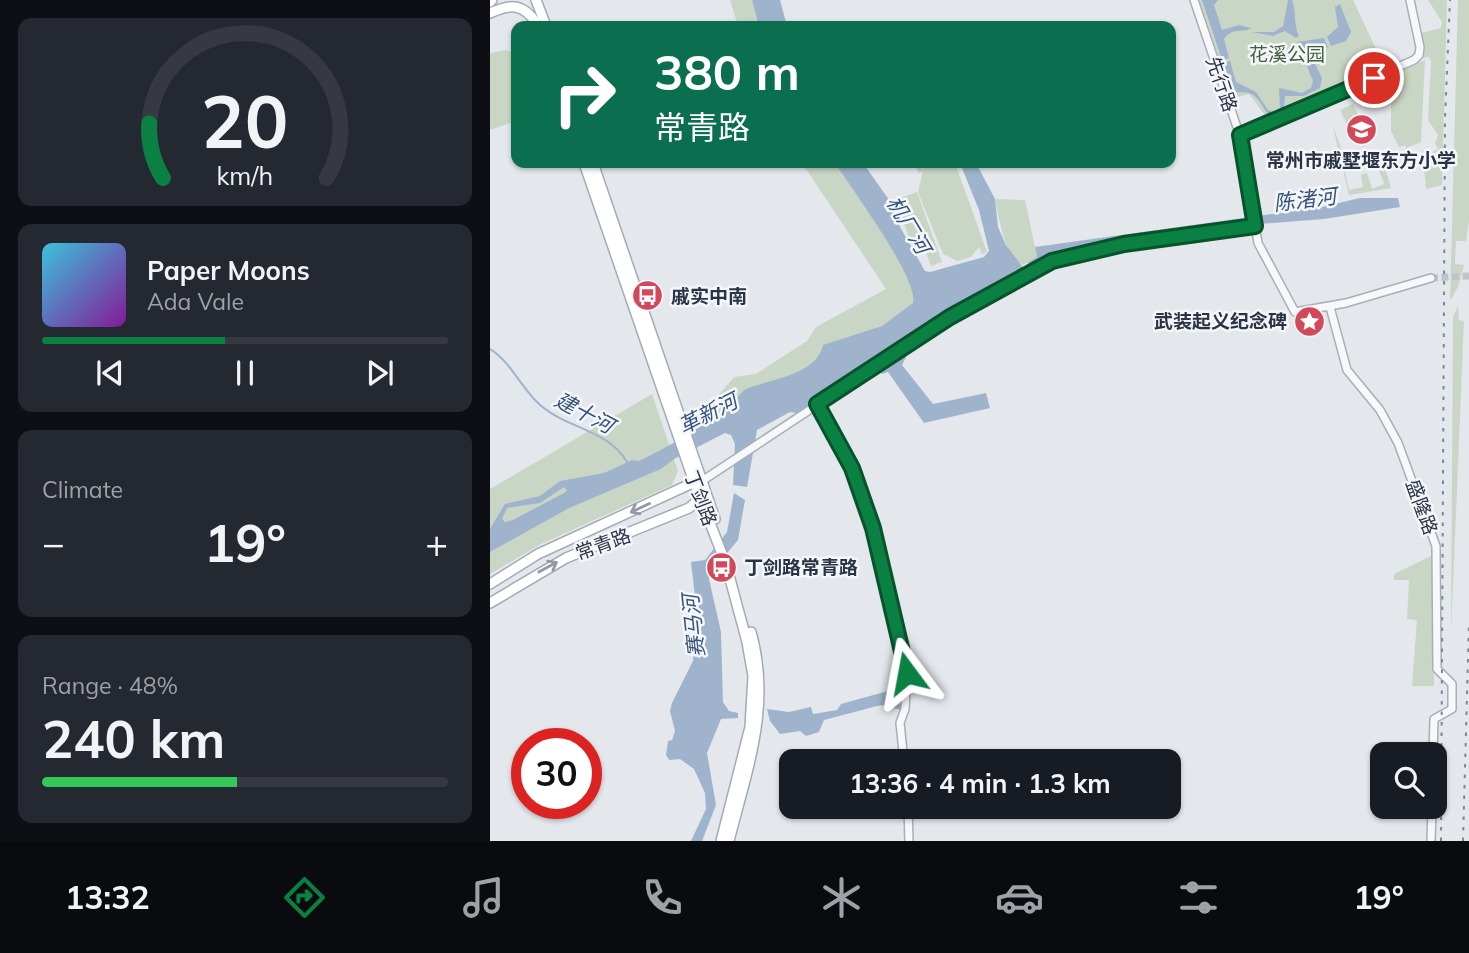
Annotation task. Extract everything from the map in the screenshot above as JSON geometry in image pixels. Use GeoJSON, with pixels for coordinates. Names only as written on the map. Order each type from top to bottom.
{"type":"FeatureCollection","features":[{"type":"Feature","properties":{"kind":"main road"},"geometry":{"type":"LineString","coordinates":[[490,13],[506,0]]}},
{"type":"Feature","properties":{"kind":"main road"},"geometry":{"type":"LineString","coordinates":[[527,0],[538,21]]}},
{"type":"Feature","properties":{"kind":"main road"},"geometry":{"type":"LineString","coordinates":[[538,0],[541,21]]}},
{"type":"Feature","properties":{"kind":"main road"},"geometry":{"type":"LineString","coordinates":[[490,13],[506,5],[520,6],[537,21]]}},
{"type":"Feature","properties":{"kind":"main road","name":"丁剑路"},"geometry":{"type":"LineString","coordinates":[[586,168],[728,560],[758,662],[760,709],[729,841]]}},
{"type":"Feature","properties":{"kind":"main road","name":"丁剑路"},"geometry":{"type":"LineString","coordinates":[[595,168],[682,434]]}},
{"type":"Feature","properties":{"kind":"main road"},"geometry":{"type":"LineString","coordinates":[[698,481],[701,500]]}},
{"type":"Feature","properties":{"kind":"main road","name":"常青路"},"geometry":{"type":"LineString","coordinates":[[490,584],[538,554],[698,481]]}},
{"type":"Feature","properties":{"kind":"main road","name":"丁剑路"},"geometry":{"type":"LineString","coordinates":[[701,500],[719,537]]}},
{"type":"Feature","properties":{"kind":"main road","name":"常青路"},"geometry":{"type":"LineString","coordinates":[[490,603],[566,558],[636,532],[701,500]]}},
{"type":"Feature","properties":{"kind":"main road","name":"丁剑路"},"geometry":{"type":"LineString","coordinates":[[721,841],[752,709],[752,676],[747,642],[728,560]]}},
{"type":"Feature","properties":{"kind":"street","name":"先行路"},"geometry":{"type":"LineString","coordinates":[[1194,0],[1240,135],[1258,243],[1295,312],[1330,307],[1431,278]]}},
{"type":"Feature","properties":{"kind":"street"},"geometry":{"type":"LineString","coordinates":[[1240,135],[1414,60],[1419,55],[1420,47],[1409,0]]}},
{"type":"Feature","properties":{"kind":"street"},"geometry":{"type":"LineString","coordinates":[[903,749],[900,723],[905,709],[907,673],[873,528],[852,468],[817,404],[875,369],[950,317],[1052,261],[1124,244],[1254,224]]}},
{"type":"Feature","properties":{"kind":"street","name":"盛隆路"},"geometry":{"type":"LineString","coordinates":[[1330,307],[1347,370],[1380,410],[1398,443],[1436,546],[1437,669],[1452,684],[1452,709],[1434,719],[1433,742]]}},
{"type":"Feature","properties":{"kind":"street","name":"常青路"},"geometry":{"type":"LineString","coordinates":[[698,481],[731,463],[817,404]]}},
{"type":"Feature","properties":{"kind":"street"},"geometry":{"type":"LineString","coordinates":[[908,819],[909,841]]}},
{"type":"Feature","properties":{"kind":"street"},"geometry":{"type":"LineString","coordinates":[[1431,841],[1432,819]]}},
{"type":"Feature","properties":{"kind":"green space"},"geometry":{"type":"Polygon","coordinates":[[[730,0],[760,0],[766,21],[736,21],[730,0]]]}},
{"type":"Feature","properties":{"kind":"green space","name":"花溪公园"},"geometry":{"type":"Polygon","coordinates":[[[1199,0],[1353,0],[1386,70],[1268,119],[1249,94],[1233,98],[1199,0]]]}},
{"type":"Feature","properties":{"kind":"green space"},"geometry":{"type":"Polygon","coordinates":[[[1428,0],[1447,0],[1442,185],[1426,189],[1423,157],[1438,149],[1435,143],[1438,135],[1428,120],[1431,61],[1429,57],[1422,58],[1421,33],[1441,28],[1442,22],[1428,0]]]}},
{"type":"Feature","properties":{"kind":"green space"},"geometry":{"type":"Polygon","coordinates":[[[1458,0],[1469,0],[1469,221],[1466,241],[1456,241],[1455,264],[1464,265],[1458,287],[1450,301],[1458,0]]]}},
{"type":"Feature","properties":{"kind":"green space"},"geometry":{"type":"Polygon","coordinates":[[[505,50],[511,52],[511,123],[490,130],[490,53],[505,50]]]}},
{"type":"Feature","properties":{"kind":"green space"},"geometry":{"type":"Polygon","coordinates":[[[1425,60],[1421,142],[1406,148],[1405,145],[1399,147],[1391,131],[1391,96],[1384,79],[1356,90],[1425,60]]]}},
{"type":"Feature","properties":{"kind":"green space"},"geometry":{"type":"Polygon","coordinates":[[[1353,104],[1364,127],[1351,133],[1340,110],[1353,104]]]}},
{"type":"Feature","properties":{"kind":"green space"},"geometry":{"type":"Polygon","coordinates":[[[1333,127],[1350,170],[1345,172],[1349,190],[1363,187],[1361,175],[1367,173],[1372,189],[1384,184],[1379,170],[1383,161],[1391,188],[1349,195],[1333,127]]]}},
{"type":"Feature","properties":{"kind":"green space"},"geometry":{"type":"Polygon","coordinates":[[[805,168],[845,168],[925,301],[696,439],[688,414],[710,405],[734,377],[756,374],[807,341],[816,327],[886,289],[805,168]]]}},
{"type":"Feature","properties":{"kind":"green space"},"geometry":{"type":"Polygon","coordinates":[[[916,168],[957,168],[987,252],[982,254],[979,247],[971,257],[957,261],[943,254],[918,192],[923,171],[919,173],[916,168]]]}},
{"type":"Feature","properties":{"kind":"green space"},"geometry":{"type":"Polygon","coordinates":[[[917,192],[942,262],[931,266],[923,245],[913,248],[895,200],[917,192]]]}},
{"type":"Feature","properties":{"kind":"green space"},"geometry":{"type":"Polygon","coordinates":[[[995,199],[1025,200],[1037,257],[1023,265],[1007,246],[995,199]]]}},
{"type":"Feature","properties":{"kind":"green space"},"geometry":{"type":"Polygon","coordinates":[[[1458,306],[1459,320],[1464,321],[1451,632],[1453,317],[1458,306]]]}},
{"type":"Feature","properties":{"kind":"green space"},"geometry":{"type":"Polygon","coordinates":[[[652,394],[678,471],[672,485],[541,544],[490,574],[490,489],[652,394]]]}},
{"type":"Feature","properties":{"kind":"green space"},"geometry":{"type":"Polygon","coordinates":[[[1433,555],[1434,686],[1412,686],[1417,620],[1407,619],[1409,580],[1394,580],[1394,574],[1433,555]]]}},
{"type":"Feature","properties":{"kind":"water"},"geometry":{"type":"Polygon","coordinates":[[[752,0],[780,0],[786,21],[758,21],[752,0]]]}},
{"type":"Feature","properties":{"kind":"water"},"geometry":{"type":"Polygon","coordinates":[[[1202,0],[1218,0],[1214,5],[1222,30],[1239,25],[1251,28],[1234,31],[1224,39],[1229,58],[1222,60],[1202,0]]]}},
{"type":"Feature","properties":{"kind":"water"},"geometry":{"type":"Polygon","coordinates":[[[1288,0],[1292,0],[1299,36],[1296,38],[1285,31],[1273,36],[1252,32],[1274,32],[1283,26],[1288,0]]]}},
{"type":"Feature","properties":{"kind":"water"},"geometry":{"type":"Polygon","coordinates":[[[1340,4],[1351,32],[1346,41],[1331,46],[1327,37],[1338,27],[1335,7],[1340,4]]]}},
{"type":"Feature","properties":{"kind":"water"},"geometry":{"type":"Polygon","coordinates":[[[1324,38],[1328,47],[1309,52],[1322,78],[1320,88],[1304,96],[1285,96],[1284,109],[1280,112],[1279,88],[1302,93],[1311,88],[1313,81],[1297,42],[1324,38]]]}},
{"type":"Feature","properties":{"kind":"water"},"geometry":{"type":"Polygon","coordinates":[[[1230,61],[1236,82],[1256,92],[1268,110],[1277,113],[1270,116],[1254,96],[1235,92],[1223,63],[1230,61]]]}},
{"type":"Feature","properties":{"kind":"water"},"geometry":{"type":"Polygon","coordinates":[[[838,168],[867,168],[892,204],[900,227],[925,271],[930,272],[984,257],[989,251],[979,210],[962,168],[979,168],[995,199],[998,227],[1006,245],[1024,269],[949,312],[904,345],[906,357],[902,365],[933,404],[986,393],[990,408],[924,423],[888,372],[882,374],[874,365],[796,413],[790,412],[757,430],[747,487],[733,485],[735,444],[731,435],[725,433],[674,459],[661,469],[569,508],[490,552],[490,529],[505,504],[540,496],[560,481],[604,473],[632,460],[639,461],[696,430],[731,406],[746,389],[802,369],[819,355],[823,345],[882,326],[913,303],[906,275],[838,168]],[[564,487],[540,503],[507,508],[502,519],[505,522],[567,491],[564,487]]]}},
{"type":"Feature","properties":{"kind":"water"},"geometry":{"type":"Polygon","coordinates":[[[1360,198],[1398,198],[1400,207],[1324,219],[1260,224],[1259,219],[1174,229],[1071,248],[1029,266],[1028,262],[1037,257],[1035,247],[1322,207],[1360,198]]]}},
{"type":"Feature","properties":{"kind":"water"},"geometry":{"type":"Polygon","coordinates":[[[734,493],[745,500],[738,540],[710,574],[709,579],[721,632],[723,702],[729,711],[738,713],[738,718],[721,719],[707,753],[716,805],[702,841],[691,841],[706,809],[705,793],[694,769],[680,759],[669,760],[666,755],[668,741],[672,740],[675,731],[670,711],[693,661],[695,643],[703,623],[695,596],[691,562],[705,560],[727,532],[734,493]]]}},
{"type":"Feature","properties":{"kind":"water"},"geometry":{"type":"Polygon","coordinates":[[[888,691],[903,698],[901,710],[881,705],[824,720],[819,732],[806,736],[800,731],[780,734],[770,721],[767,709],[789,712],[811,707],[813,714],[837,710],[841,704],[888,691]]]}},
{"type":"Feature","properties":{"kind":"waterway","name":"建十河"},"geometry":{"type":"LineString","coordinates":[[490,349],[503,360],[537,402],[560,418],[608,442],[627,462]]}},
{"type":"Feature","properties":{"kind":"tunnel"},"geometry":{"type":"LineString","coordinates":[[1431,278],[1469,276]]}},
{"type":"Feature","properties":{"kind":"railway"},"geometry":{"type":"LineString","coordinates":[[1441,841],[1445,118],[1450,0]]}},
{"type":"Feature","properties":{"kind":"railway"},"geometry":{"type":"LineString","coordinates":[[1463,841],[1469,622]]}},
{"type":"Feature","properties":{"kind":"place","name":"常州市戚墅堰东方小学"},"geometry":{"type":"Point","coordinates":[1361,129]}},
{"type":"Feature","properties":{"kind":"place","name":"戚实中南"},"geometry":{"type":"Point","coordinates":[648,296]}},
{"type":"Feature","properties":{"kind":"place","name":"武装起义纪念碑"},"geometry":{"type":"Point","coordinates":[1310,321]}},
{"type":"Feature","properties":{"kind":"place","name":"丁剑路常青路"},"geometry":{"type":"Point","coordinates":[721,567]}},
{"type":"Feature","properties":{"kind":"route"},"geometry":{"type":"LineString","coordinates":[[907,673],[873,528],[852,468],[817,404],[950,317],[1009,282],[1052,261],[1124,244],[1255,226],[1240,135],[1374,78]]}},
{"type":"Feature","properties":{"kind":"water label","name":"陈渚河"},"geometry":{"type":"Point","coordinates":[1305,200]}},
{"type":"Feature","properties":{"kind":"water label","name":"机厂河"},"geometry":{"type":"Point","coordinates":[908,225]}},
{"type":"Feature","properties":{"kind":"water label","name":"革新河"},"geometry":{"type":"Point","coordinates":[708,414]}},
{"type":"Feature","properties":{"kind":"water label","name":"赛马河"},"geometry":{"type":"Point","coordinates":[694,626]}}]}
